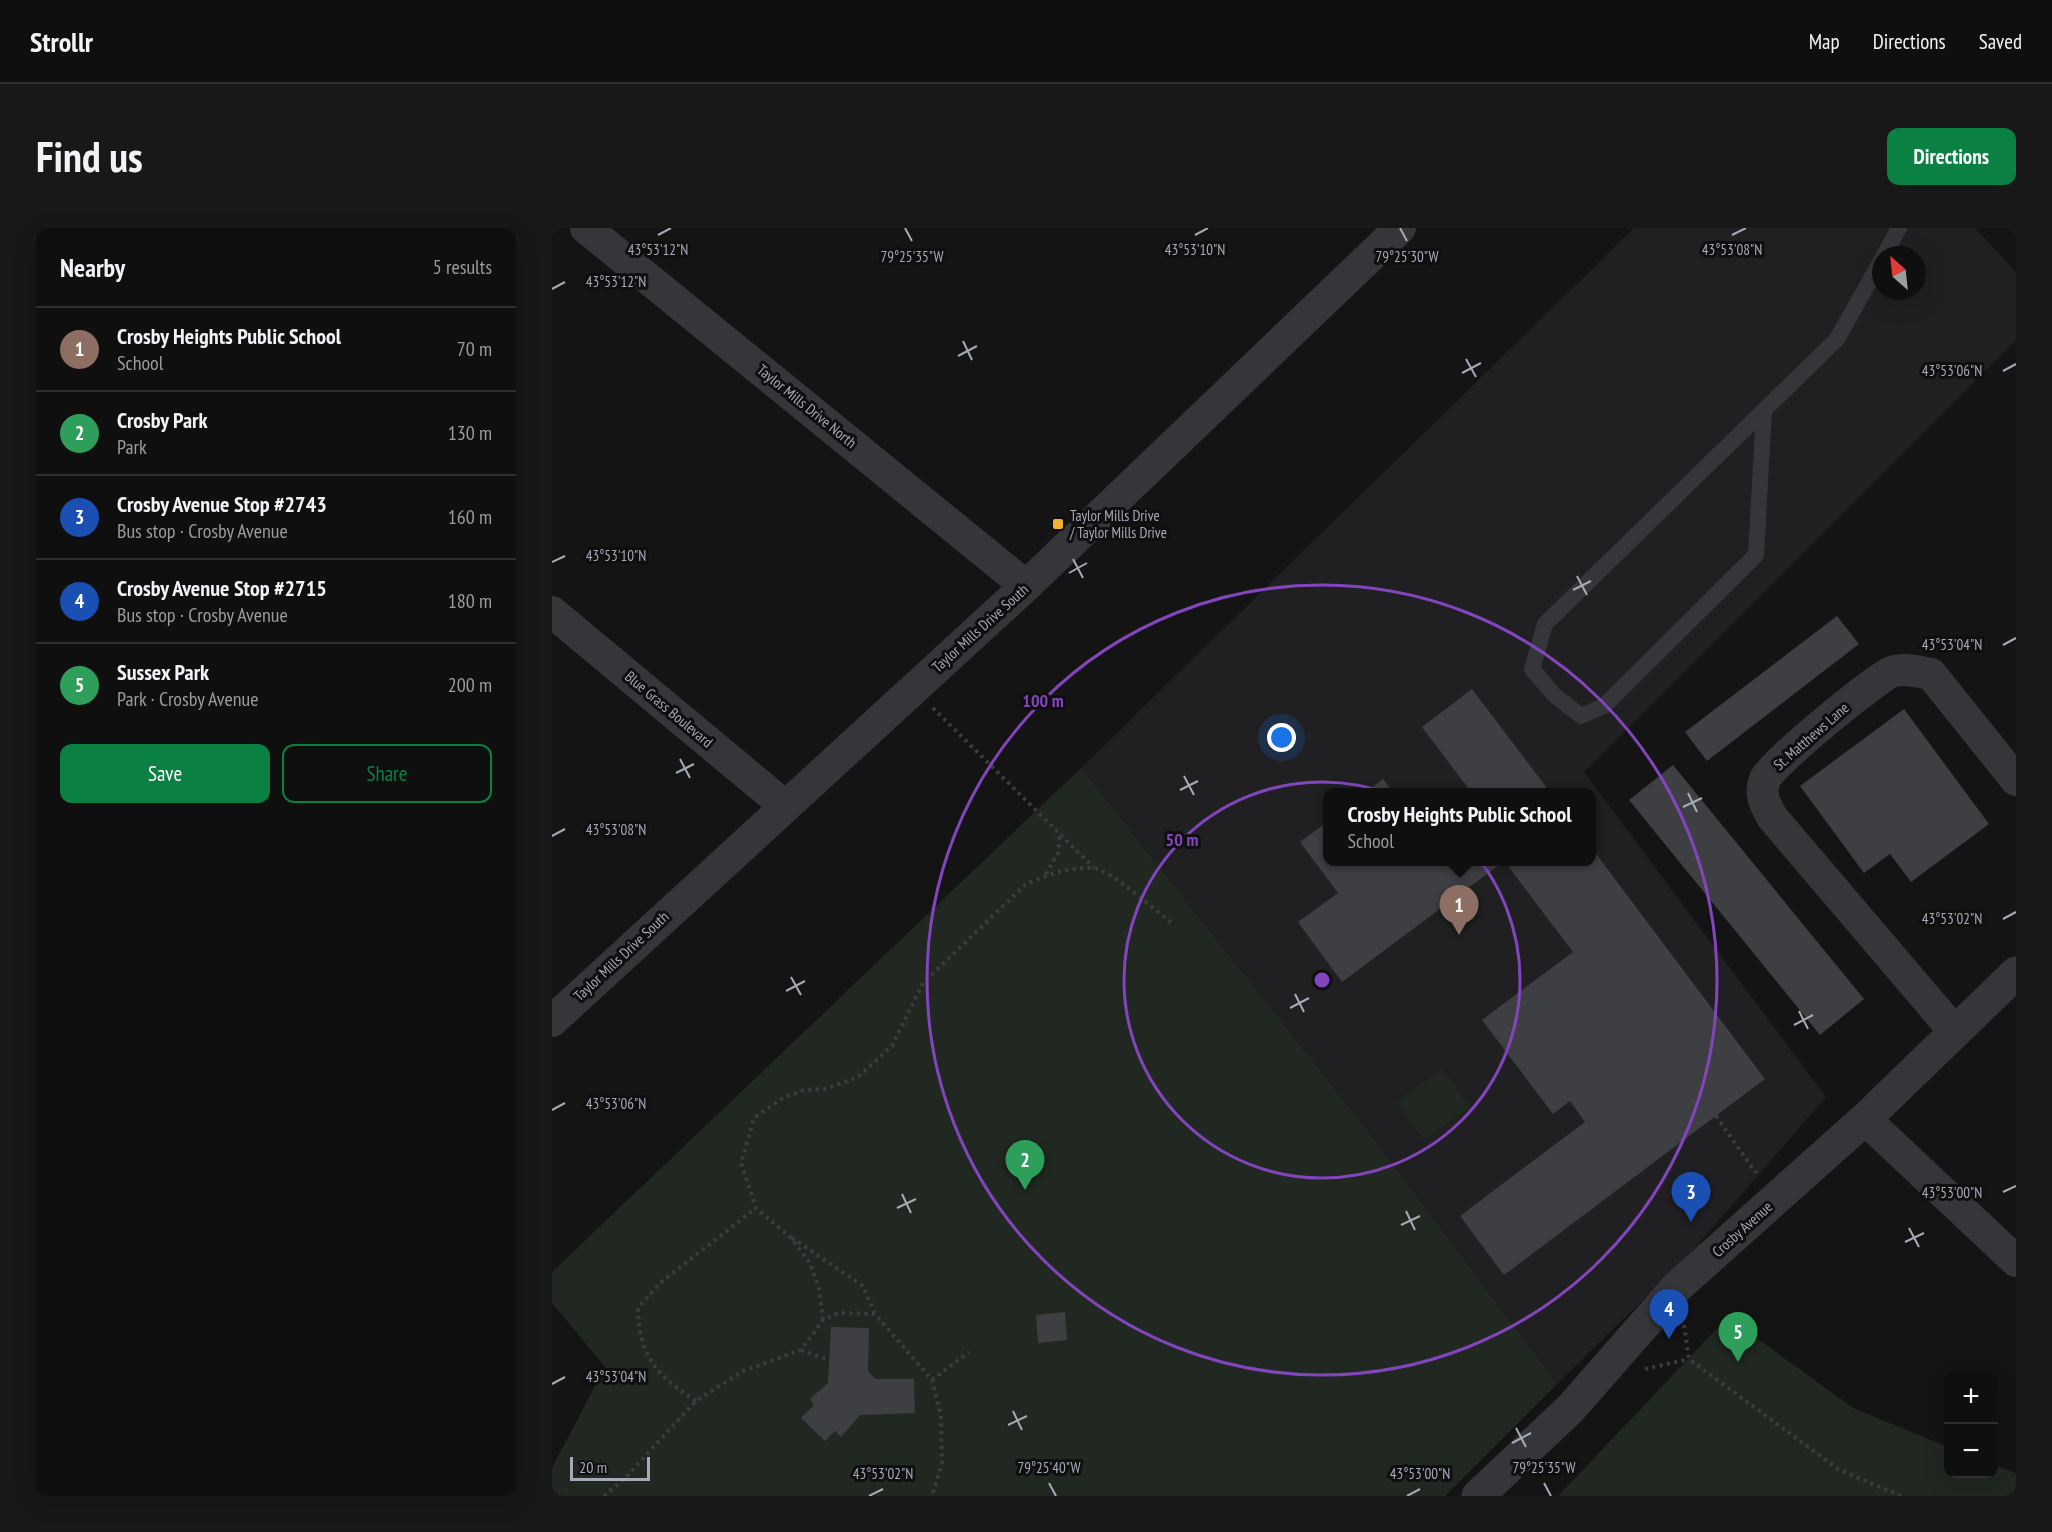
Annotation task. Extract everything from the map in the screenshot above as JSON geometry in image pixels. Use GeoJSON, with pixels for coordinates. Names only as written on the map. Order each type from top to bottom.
{"type":"FeatureCollection","features":[{"type":"Feature","properties":{"kind":"street","name":"Taylor Mills Drive North"},"geometry":{"type":"LineString","coordinates":[[586,228],[1026,586]]}},
{"type":"Feature","properties":{"kind":"street","name":"Taylor Mills Drive South"},"geometry":{"type":"LineString","coordinates":[[552,1021],[1026,586],[1389,232]]}},
{"type":"Feature","properties":{"kind":"street","name":"Blue Grass Boulevard"},"geometry":{"type":"LineString","coordinates":[[552,612],[785,806]]}},
{"type":"Feature","properties":{"kind":"street","name":"St. Matthews Lane"},"geometry":{"type":"LineString","coordinates":[[1955,1032],[1772,818],[1761,796],[1765,777],[1792,750],[1854,698],[1893,671],[1911,670],[1931,674],[2016,780]]}},
{"type":"Feature","properties":{"kind":"street","name":"Crosby Avenue"},"geometry":{"type":"LineString","coordinates":[[1478,1496],[1571,1408],[1677,1287],[1865,1119],[2016,973]]}},
{"type":"Feature","properties":{"kind":"street"},"geometry":{"type":"LineString","coordinates":[[1865,1119],[2016,1261]]}},
{"type":"Feature","properties":{"kind":"lane"},"geometry":{"type":"LineString","coordinates":[[1889,246],[1899,228]]}},
{"type":"Feature","properties":{"kind":"lane"},"geometry":{"type":"LineString","coordinates":[[1764,411],[1756,555],[1604,706],[1581,716],[1554,695],[1532,669],[1545,624],[1838,339],[1872,277]]}},
{"type":"Feature","properties":{"kind":"path"},"geometry":{"type":"LineString","coordinates":[[933,708],[1094,868],[1120,882],[1173,924]]}},
{"type":"Feature","properties":{"kind":"path"},"geometry":{"type":"LineString","coordinates":[[1046,874],[1058,853],[1060,832]]}},
{"type":"Feature","properties":{"kind":"path"},"geometry":{"type":"LineString","coordinates":[[932,1496],[942,1463],[941,1416],[932,1380],[875,1314],[863,1286],[790,1237],[756,1208],[741,1162],[754,1119],[793,1094],[804,1090],[825,1089],[858,1077],[892,1046],[923,983],[1025,885],[1046,874],[1094,868]]}},
{"type":"Feature","properties":{"kind":"path"},"geometry":{"type":"LineString","coordinates":[[1716,1116],[1756,1173]]}},
{"type":"Feature","properties":{"kind":"path"},"geometry":{"type":"LineString","coordinates":[[696,1401],[667,1383],[645,1354],[639,1333],[638,1308],[660,1283],[756,1208]]}},
{"type":"Feature","properties":{"kind":"path"},"geometry":{"type":"LineString","coordinates":[[790,1237],[810,1263],[819,1289],[823,1320]]}},
{"type":"Feature","properties":{"kind":"path"},"geometry":{"type":"LineString","coordinates":[[604,1496],[624,1479],[696,1401],[742,1371],[801,1350],[823,1320],[838,1313],[875,1314]]}},
{"type":"Feature","properties":{"kind":"path"},"geometry":{"type":"LineString","coordinates":[[1682,1315],[1689,1359],[1838,1468],[1901,1496]]}},
{"type":"Feature","properties":{"kind":"path"},"geometry":{"type":"LineString","coordinates":[[801,1350],[829,1360]]}},
{"type":"Feature","properties":{"kind":"path"},"geometry":{"type":"LineString","coordinates":[[932,1380],[969,1352]]}},
{"type":"Feature","properties":{"kind":"path"},"geometry":{"type":"LineString","coordinates":[[1640,1371],[1689,1359]]}},
{"type":"Feature","properties":{"kind":"shaded area"},"geometry":{"type":"Polygon","coordinates":[[[1634,228],[1975,228],[2016,272],[2016,340],[1584,772],[1596,788],[1323,788],[1323,866],[1596,866],[1596,788],[1826,1097],[1689,1255],[1557,1384],[1350,1108],[1081,768],[1634,228]]]}},
{"type":"Feature","properties":{"kind":"shaded area"},"geometry":{"type":"Polygon","coordinates":[[[1081,768],[1350,1108],[1557,1384],[1445,1496],[552,1496],[552,1468],[605,1367],[552,1303],[552,1272],[1081,768]]]}},
{"type":"Feature","properties":{"kind":"shaded area"},"geometry":{"type":"Polygon","coordinates":[[[1442,1069],[1470,1107],[1424,1140],[1397,1102],[1442,1069]]]}},
{"type":"Feature","properties":{"kind":"shaded area"},"geometry":{"type":"Polygon","coordinates":[[[1728,1317],[1853,1408],[1944,1445],[1944,1478],[1998,1478],[1998,1466],[2016,1473],[2016,1496],[1558,1496],[1728,1317]]]}},
{"type":"Feature","properties":{"kind":"building"},"geometry":{"type":"Polygon","coordinates":[[[1837,616],[1859,644],[1707,761],[1685,732],[1837,616]]]}},
{"type":"Feature","properties":{"kind":"building"},"geometry":{"type":"Polygon","coordinates":[[[1472,689],[1547,788],[1468,788],[1422,727],[1472,689]]]}},
{"type":"Feature","properties":{"kind":"building"},"geometry":{"type":"Polygon","coordinates":[[[1904,709],[1989,824],[1911,882],[1890,854],[1864,873],[1800,786],[1904,709]]]}},
{"type":"Feature","properties":{"kind":"building"},"geometry":{"type":"Polygon","coordinates":[[[1673,765],[1864,999],[1820,1035],[1629,800],[1673,765]]]}},
{"type":"Feature","properties":{"kind":"building"},"geometry":{"type":"Polygon","coordinates":[[[1383,779],[1390,788],[1371,788],[1383,779]]]}},
{"type":"Feature","properties":{"kind":"building"},"geometry":{"type":"Polygon","coordinates":[[[1323,825],[1323,866],[1498,866],[1342,982],[1298,922],[1338,893],[1300,842],[1323,825]]]}},
{"type":"Feature","properties":{"kind":"building"},"geometry":{"type":"Polygon","coordinates":[[[1596,854],[1765,1079],[1504,1275],[1460,1216],[1585,1122],[1570,1101],[1553,1114],[1482,1020],[1573,952],[1508,866],[1596,866],[1596,854]]]}},
{"type":"Feature","properties":{"kind":"building"},"geometry":{"type":"Polygon","coordinates":[[[1065,1312],[1067,1340],[1038,1343],[1036,1315],[1065,1312]]]}},
{"type":"Feature","properties":{"kind":"building"},"geometry":{"type":"Polygon","coordinates":[[[831,1327],[869,1328],[868,1371],[875,1379],[914,1379],[915,1413],[860,1415],[841,1437],[835,1431],[825,1441],[801,1418],[814,1405],[810,1399],[828,1383],[831,1327]]]}},
{"type":"Feature","properties":{"kind":"place","name":"Taylor Mills Drive / Taylor Mills Drive"},"geometry":{"type":"Point","coordinates":[1058,524]}},
{"type":"Feature","properties":{"kind":"place","name":"Crosby Heights Public School"},"geometry":{"type":"Point","coordinates":[1459,935]}},
{"type":"Feature","properties":{"kind":"place","name":"Crosby Park"},"geometry":{"type":"Point","coordinates":[1025,1190]}},
{"type":"Feature","properties":{"kind":"place","name":"Crosby Avenue Stop #2743"},"geometry":{"type":"Point","coordinates":[1691,1222]}},
{"type":"Feature","properties":{"kind":"place","name":"Crosby Avenue Stop #2715"},"geometry":{"type":"Point","coordinates":[1669,1339]}},
{"type":"Feature","properties":{"kind":"place","name":"Sussex Park"},"geometry":{"type":"Point","coordinates":[1738,1362]}}]}
